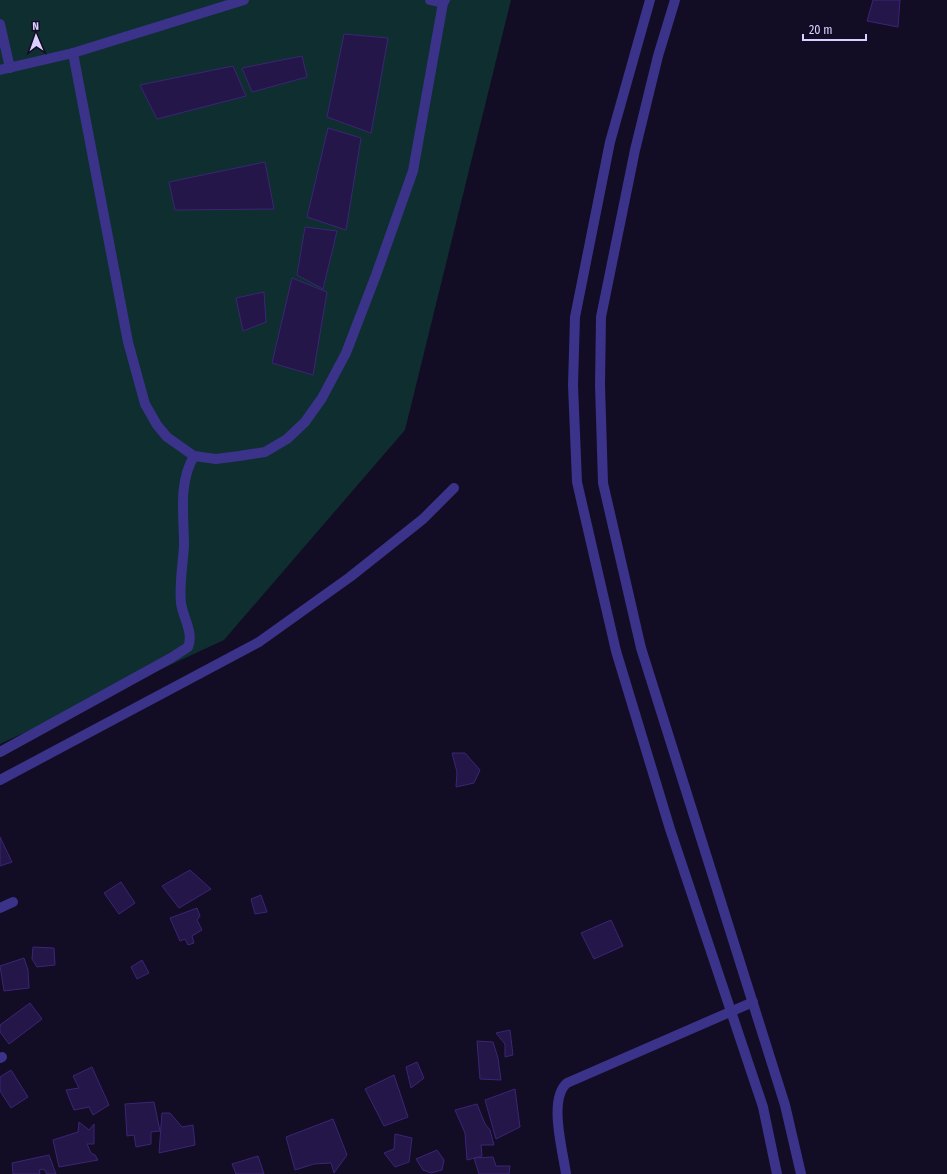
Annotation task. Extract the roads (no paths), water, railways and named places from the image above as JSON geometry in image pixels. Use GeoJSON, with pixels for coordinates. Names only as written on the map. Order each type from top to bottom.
{"type":"FeatureCollection","features":[{"type":"Feature","properties":{"kind":"street"},"geometry":{"type":"LineString","coordinates":[[0,24],[5,69],[73,54],[244,0]]}},
{"type":"Feature","properties":{"kind":"street"},"geometry":{"type":"LineString","coordinates":[[73,54],[128,342],[145,404],[157,425],[167,437],[194,456],[216,459],[265,452],[291,435],[305,422],[322,398],[346,353],[376,276],[413,171],[444,1],[430,0]]}},
{"type":"Feature","properties":{"kind":"street"},"geometry":{"type":"LineString","coordinates":[[650,0],[610,142],[575,317],[574,385],[577,482],[616,651],[670,829],[763,1106],[777,1174]]}},
{"type":"Feature","properties":{"kind":"street"},"geometry":{"type":"LineString","coordinates":[[675,0],[658,56],[635,150],[601,318],[600,385],[603,483],[641,648],[785,1105],[801,1174]]}},
{"type":"Feature","properties":{"kind":"street"},"geometry":{"type":"LineString","coordinates":[[0,752],[171,658],[188,647],[190,633],[184,618],[180,586],[184,546],[184,491],[187,467],[194,456]]}},
{"type":"Feature","properties":{"kind":"street"},"geometry":{"type":"LineString","coordinates":[[0,780],[259,642],[356,572],[423,519],[454,488]]}},
{"type":"Feature","properties":{"kind":"street"},"geometry":{"type":"LineString","coordinates":[[0,908],[13,902]]}},
{"type":"Feature","properties":{"kind":"street"},"geometry":{"type":"LineString","coordinates":[[566,1174],[556,1108],[560,1088],[566,1083],[753,1002]]}}]}
